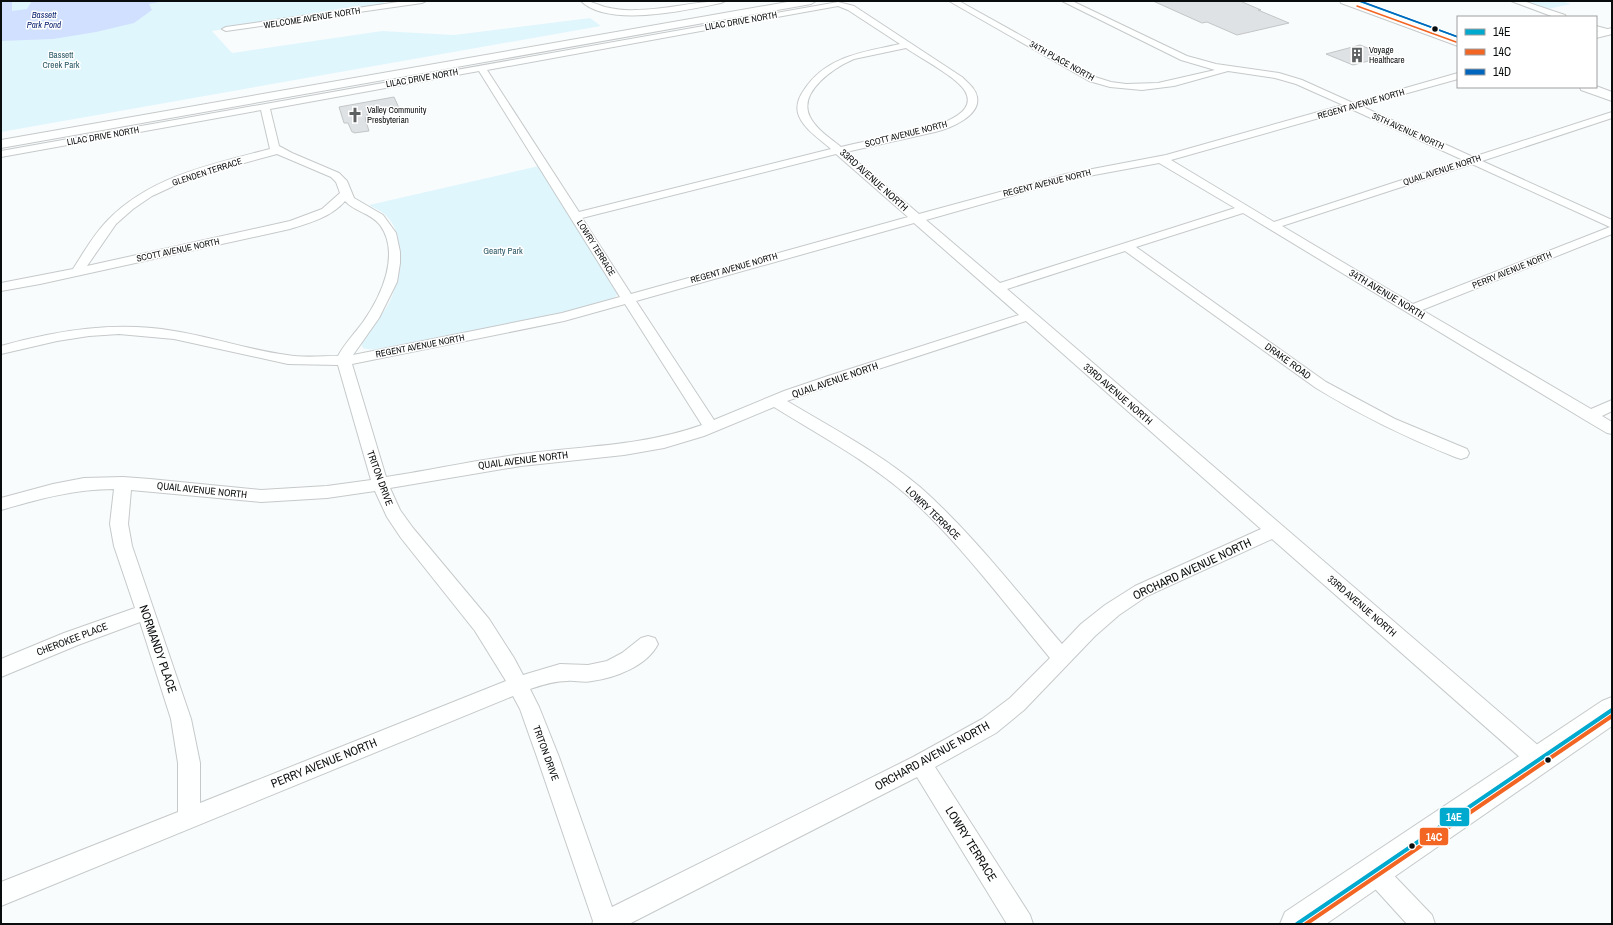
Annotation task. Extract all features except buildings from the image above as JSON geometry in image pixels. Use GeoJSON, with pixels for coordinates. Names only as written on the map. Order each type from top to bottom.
{"type":"FeatureCollection","features":[{"type":"Feature","properties":{"kind":"main road"},"geometry":{"type":"LineString","coordinates":[[1,134],[722,5],[757,1]]}},
{"type":"Feature","properties":{"kind":"main road"},"geometry":{"type":"LineString","coordinates":[[722,5],[768,1]]}},
{"type":"Feature","properties":{"kind":"main road"},"geometry":{"type":"LineString","coordinates":[[1,144],[811,1]]}},
{"type":"Feature","properties":{"kind":"main road"},"geometry":{"type":"LineString","coordinates":[[1345,1],[1457,42]]}},
{"type":"Feature","properties":{"kind":"main road"},"geometry":{"type":"LineString","coordinates":[[1359,1],[1457,37]]}},
{"type":"Feature","properties":{"kind":"main road"},"geometry":{"type":"LineString","coordinates":[[1597,35],[1610,31]]}},
{"type":"Feature","properties":{"kind":"main road"},"geometry":{"type":"LineString","coordinates":[[1589,88],[1612,97]]}},
{"type":"Feature","properties":{"kind":"main road"},"geometry":{"type":"LineString","coordinates":[[1297,924],[1612,710]]}},
{"type":"Feature","properties":{"kind":"street","name":"WELCOME AVENUE NORTH"},"geometry":{"type":"LineString","coordinates":[[226,29],[233,30],[422,1]]}},
{"type":"Feature","properties":{"kind":"street","name":"34TH PLACE NORTH"},"geometry":{"type":"LineString","coordinates":[[953,1],[1092,79],[1116,87],[1143,88],[1165,85],[1227,70]]}},
{"type":"Feature","properties":{"kind":"street","name":"35TH AVENUE NORTH"},"geometry":{"type":"LineString","coordinates":[[1066,1],[1184,58],[1227,70],[1262,73],[1288,78],[1474,160],[1612,224]]}},
{"type":"Feature","properties":{"kind":"street"},"geometry":{"type":"LineString","coordinates":[[1515,1],[1559,16]]}},
{"type":"Feature","properties":{"kind":"street"},"geometry":{"type":"LineString","coordinates":[[588,3],[617,11],[649,12],[722,5]]}},
{"type":"Feature","properties":{"kind":"street","name":"SCOTT AVENUE NORTH"},"geometry":{"type":"LineString","coordinates":[[576,216],[840,150],[935,129],[960,119],[970,109],[974,99],[972,92],[966,85],[849,7],[843,5]]}},
{"type":"Feature","properties":{"kind":"street","name":"LILAC DRIVE NORTH"},"geometry":{"type":"LineString","coordinates":[[1,154],[827,6],[843,5]]}},
{"type":"Feature","properties":{"kind":"street"},"geometry":{"type":"LineString","coordinates":[[1597,28],[1610,31]]}},
{"type":"Feature","properties":{"kind":"street","name":"33RD AVENUE NORTH"},"geometry":{"type":"LineString","coordinates":[[907,45],[860,54],[844,60],[826,72],[806,93],[803,102],[803,111],[807,121],[815,130],[840,150],[916,218],[1540,760]]}},
{"type":"Feature","properties":{"kind":"street","name":"LOWRY TERRACE"},"geometry":{"type":"LineString","coordinates":[[482,68],[627,298],[711,427]]}},
{"type":"Feature","properties":{"kind":"street","name":"REGENT AVENUE NORTH"},"geometry":{"type":"LineString","coordinates":[[1,350],[57,337],[89,332],[119,330],[174,335],[288,360],[344,361],[533,324],[599,308],[627,298],[1066,177],[1161,159],[1457,76]]}},
{"type":"Feature","properties":{"kind":"street"},"geometry":{"type":"LineString","coordinates":[[265,107],[274,147],[286,156],[334,175],[344,186],[345,194],[351,201],[374,213],[387,225],[393,243],[394,256],[388,290],[379,308],[345,356],[344,361]]}},
{"type":"Feature","properties":{"kind":"street","name":"QUAIL AVENUE NORTH"},"geometry":{"type":"LineString","coordinates":[[1272,226],[1612,115]]}},
{"type":"Feature","properties":{"kind":"street","name":"GLENDEN TERRACE"},"geometry":{"type":"LineString","coordinates":[[77,272],[111,223],[124,210],[141,198],[160,188],[205,170],[278,150]]}},
{"type":"Feature","properties":{"kind":"street","name":"34TH AVENUE NORTH"},"geometry":{"type":"LineString","coordinates":[[1161,159],[1612,429]]}},
{"type":"Feature","properties":{"kind":"street","name":"SCOTT AVENUE NORTH"},"geometry":{"type":"LineString","coordinates":[[1,287],[77,272],[304,221],[331,209],[345,194]]}},
{"type":"Feature","properties":{"kind":"street"},"geometry":{"type":"LineString","coordinates":[[998,288],[1244,209]]}},
{"type":"Feature","properties":{"kind":"street","name":"PERRY AVENUE NORTH"},"geometry":{"type":"LineString","coordinates":[[1412,309],[1612,230]]}},
{"type":"Feature","properties":{"kind":"street","name":"DRAKE ROAD"},"geometry":{"type":"LineString","coordinates":[[1127,246],[1321,385],[1348,402],[1409,432],[1461,453]]}},
{"type":"Feature","properties":{"kind":"street","name":"QUAIL AVENUE NORTH"},"geometry":{"type":"LineString","coordinates":[[1,504],[41,492],[84,484],[123,483],[261,496],[315,492],[380,484],[445,471],[523,459],[654,444],[681,438],[834,379],[1029,316]]}},
{"type":"Feature","properties":{"kind":"street","name":"TRITON DRIVE"},"geometry":{"type":"LineString","coordinates":[[344,361],[380,484],[393,513],[482,625],[518,685],[529,707],[548,757],[605,924]]}},
{"type":"Feature","properties":{"kind":"street","name":"LOWRY TERRACE"},"geometry":{"type":"LineString","coordinates":[[776,401],[876,463],[913,491],[949,524],[1062,658]]}},
{"type":"Feature","properties":{"kind":"street"},"geometry":{"type":"LineString","coordinates":[[1590,416],[1612,405]]}},
{"type":"Feature","properties":{"kind":"street","name":"NORMANDY PLACE"},"geometry":{"type":"LineString","coordinates":[[123,483],[119,524],[123,546],[181,719],[189,763],[189,817]]}},
{"type":"Feature","properties":{"kind":"street","name":"ORCHARD AVENUE NORTH"},"geometry":{"type":"LineString","coordinates":[[605,924],[921,764],[989,726],[1017,704],[1088,630],[1112,610],[1141,591],[1275,530]]}},
{"type":"Feature","properties":{"kind":"street","name":"CHEROKEE PLACE"},"geometry":{"type":"LineString","coordinates":[[1,668],[71,639],[145,612]]}},
{"type":"Feature","properties":{"kind":"street","name":"PERRY AVENUE NORTH"},"geometry":{"type":"LineString","coordinates":[[1,894],[518,685],[543,676],[566,672],[591,673],[614,668],[635,657],[648,644]]}},
{"type":"Feature","properties":{"kind":"street","name":"LOWRY TERRACE"},"geometry":{"type":"LineString","coordinates":[[921,764],[1021,924]]}},
{"type":"Feature","properties":{"kind":"street"},"geometry":{"type":"LineString","coordinates":[[1374,872],[1423,924]]}},
{"type":"Feature","properties":{"kind":"green space","name":"Bassett Creek Park"},"geometry":{"type":"Polygon","coordinates":[[[1,1],[383,1],[385,5],[212,31],[232,53],[382,31],[454,35],[590,18],[601,26],[1,132],[1,1]]]}},
{"type":"Feature","properties":{"kind":"green space"},"geometry":{"type":"Polygon","coordinates":[[[1524,1],[1561,1],[1571,4],[1548,9],[1524,1]]]}},
{"type":"Feature","properties":{"kind":"green space","name":"Gearty Park"},"geometry":{"type":"Polygon","coordinates":[[[539,166],[618,292],[616,296],[606,302],[579,310],[438,337],[390,348],[363,348],[361,344],[363,339],[387,307],[394,292],[400,259],[398,237],[394,227],[385,214],[369,205],[539,166]]]}},
{"type":"Feature","properties":{"kind":"water","name":"Bassett Park Pond"},"geometry":{"type":"Polygon","coordinates":[[[1,1],[12,1],[12,11],[27,9],[32,1],[164,1],[149,4],[152,10],[134,23],[96,32],[53,39],[1,41],[1,1]]]}},
{"type":"Feature","properties":{"kind":"transit line","name":"14E"},"geometry":{"type":"LineString","coordinates":[[1359,1],[1457,37]]}},
{"type":"Feature","properties":{"kind":"transit line","name":"14D"},"geometry":{"type":"LineString","coordinates":[[1360,1],[1457,37]]}},
{"type":"Feature","properties":{"kind":"transit line","name":"14C"},"geometry":{"type":"LineString","coordinates":[[1357,6],[1456,42]]}},
{"type":"Feature","properties":{"kind":"transit line","name":"14E"},"geometry":{"type":"LineString","coordinates":[[1297,924],[1612,710]]}},
{"type":"Feature","properties":{"kind":"transit line","name":"14C"},"geometry":{"type":"LineString","coordinates":[[1306,924],[1612,716]]}},
{"type":"Feature","properties":{"kind":"place","name":"Voyage Healthcare"},"geometry":{"type":"Point","coordinates":[1357,55]}},
{"type":"Feature","properties":{"kind":"place","name":"Valley Community Presbyterian"},"geometry":{"type":"Point","coordinates":[355,115]}}]}
